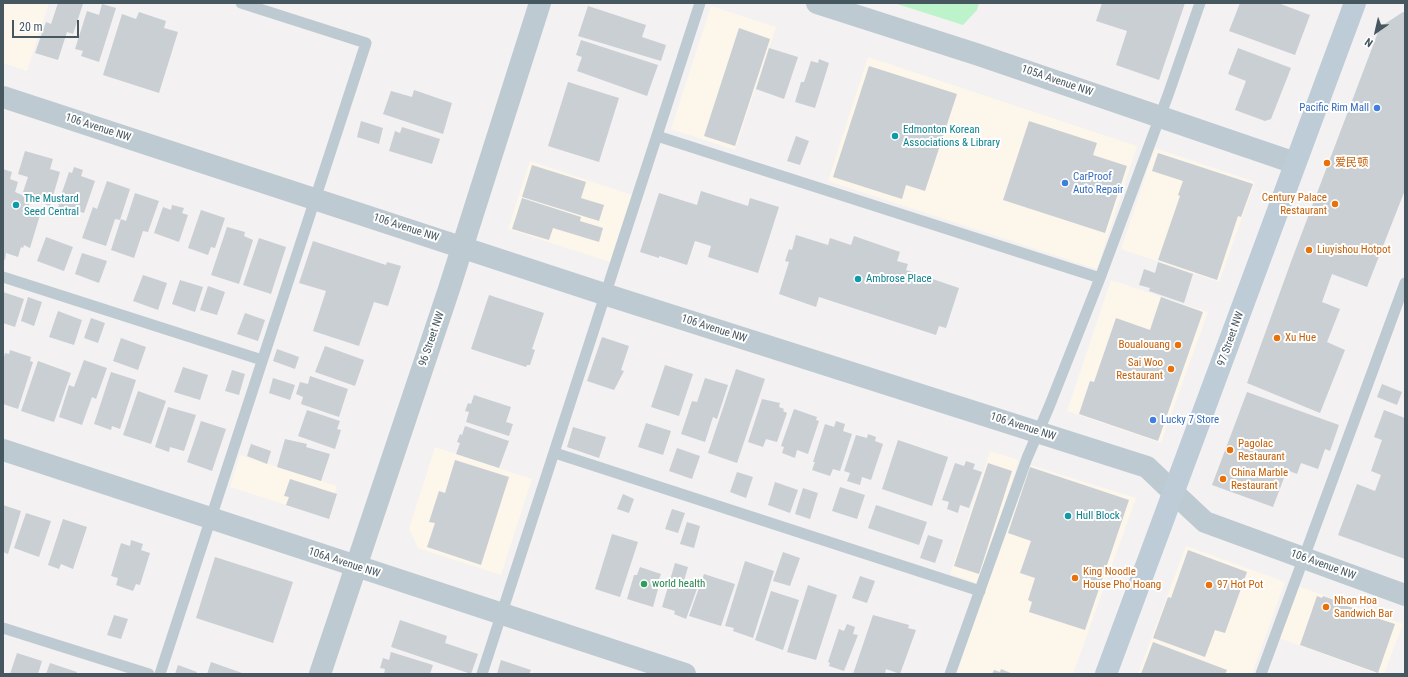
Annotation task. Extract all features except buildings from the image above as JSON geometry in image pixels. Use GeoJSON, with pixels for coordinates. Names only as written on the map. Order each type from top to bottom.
{"type":"FeatureCollection","features":[{"type":"Feature","properties":{"kind":"main road","name":"97 Street NW"},"geometry":{"type":"LineString","coordinates":[[1106,674],[1355,3]]}},
{"type":"Feature","properties":{"kind":"street","name":"96 Street NW"},"geometry":{"type":"LineString","coordinates":[[320,674],[462,247],[540,3]]}},
{"type":"Feature","properties":{"kind":"street","name":"105A Avenue NW"},"geometry":{"type":"LineString","coordinates":[[817,3],[1160,116],[1296,163]]}},
{"type":"Feature","properties":{"kind":"street","name":"106 Avenue NW"},"geometry":{"type":"LineString","coordinates":[[3,97],[604,294],[1147,467],[1205,522],[1405,595]]}},
{"type":"Feature","properties":{"kind":"street","name":"106A Avenue NW"},"geometry":{"type":"LineString","coordinates":[[3,450],[501,615],[685,674]]}},
{"type":"Feature","properties":{"kind":"lane"},"geometry":{"type":"LineString","coordinates":[[160,674],[366,43],[241,3]]}},
{"type":"Feature","properties":{"kind":"lane"},"geometry":{"type":"LineString","coordinates":[[482,674],[555,453],[604,294],[700,3]]}},
{"type":"Feature","properties":{"kind":"lane"},"geometry":{"type":"LineString","coordinates":[[950,674],[1027,458],[1100,278],[1200,3]]}},
{"type":"Feature","properties":{"kind":"lane"},"geometry":{"type":"LineString","coordinates":[[657,136],[1100,278]]}},
{"type":"Feature","properties":{"kind":"lane"},"geometry":{"type":"LineString","coordinates":[[3,277],[262,360]]}},
{"type":"Feature","properties":{"kind":"lane"},"geometry":{"type":"LineString","coordinates":[[1261,674],[1405,283]]}},
{"type":"Feature","properties":{"kind":"lane"},"geometry":{"type":"LineString","coordinates":[[555,453],[980,591]]}},
{"type":"Feature","properties":{"kind":"lane"},"geometry":{"type":"LineString","coordinates":[[3,628],[149,674]]}},
{"type":"Feature","properties":{"kind":"shaded area"},"geometry":{"type":"Polygon","coordinates":[[[3,3],[49,3],[27,71],[3,63],[3,3]]]}},
{"type":"Feature","properties":{"kind":"shaded area"},"geometry":{"type":"Polygon","coordinates":[[[711,6],[776,27],[735,150],[671,129],[711,6]]]}},
{"type":"Feature","properties":{"kind":"shaded area"},"geometry":{"type":"Polygon","coordinates":[[[868,57],[1137,146],[1097,269],[828,181],[868,57]]]}},
{"type":"Feature","properties":{"kind":"shaded area"},"geometry":{"type":"Polygon","coordinates":[[[1155,148],[1255,182],[1219,282],[1121,249],[1155,148]]]}},
{"type":"Feature","properties":{"kind":"shaded area"},"geometry":{"type":"Polygon","coordinates":[[[530,161],[632,195],[610,262],[508,229],[530,161]]]}},
{"type":"Feature","properties":{"kind":"shaded area"},"geometry":{"type":"Polygon","coordinates":[[[1111,280],[1208,312],[1161,443],[1067,411],[1111,280]]]}},
{"type":"Feature","properties":{"kind":"shaded area"},"geometry":{"type":"Polygon","coordinates":[[[435,447],[532,479],[501,575],[418,548],[409,529],[435,447]]]}},
{"type":"Feature","properties":{"kind":"shaded area"},"geometry":{"type":"Polygon","coordinates":[[[990,451],[1019,460],[979,584],[950,574],[990,451]]]}},
{"type":"Feature","properties":{"kind":"shaded area"},"geometry":{"type":"Polygon","coordinates":[[[240,455],[337,486],[327,518],[230,487],[240,455]]]}},
{"type":"Feature","properties":{"kind":"shaded area"},"geometry":{"type":"Polygon","coordinates":[[[1027,464],[1136,498],[1073,674],[957,674],[1027,464]]]}},
{"type":"Feature","properties":{"kind":"shaded area"},"geometry":{"type":"Polygon","coordinates":[[[1186,546],[1285,582],[1252,674],[1138,674],[1186,546]]]}},
{"type":"Feature","properties":{"kind":"shaded area"},"geometry":{"type":"Polygon","coordinates":[[[1298,586],[1403,624],[1384,674],[1378,674],[1279,638],[1298,586]]]}},
{"type":"Feature","properties":{"kind":"green space"},"geometry":{"type":"Polygon","coordinates":[[[894,3],[979,3],[977,10],[963,25],[894,3]]]}},
{"type":"Feature","properties":{"kind":"place","name":"Pacific Rim Mall"},"geometry":{"type":"Point","coordinates":[1377,108]}},
{"type":"Feature","properties":{"kind":"place","name":"Edmonton Korean Associations & Library"},"geometry":{"type":"Point","coordinates":[895,136]}},
{"type":"Feature","properties":{"kind":"place","name":"爱民顿"},"geometry":{"type":"Point","coordinates":[1327,163]}},
{"type":"Feature","properties":{"kind":"place","name":"CarProof Auto Repair"},"geometry":{"type":"Point","coordinates":[1065,183]}},
{"type":"Feature","properties":{"kind":"place","name":"Century Palace Restaurant"},"geometry":{"type":"Point","coordinates":[1335,204]}},
{"type":"Feature","properties":{"kind":"place","name":"The Mustard Seed Central"},"geometry":{"type":"Point","coordinates":[16,205]}},
{"type":"Feature","properties":{"kind":"place","name":"Liuyishou Hotpot"},"geometry":{"type":"Point","coordinates":[1309,250]}},
{"type":"Feature","properties":{"kind":"place","name":"Ambrose Place"},"geometry":{"type":"Point","coordinates":[858,279]}},
{"type":"Feature","properties":{"kind":"place","name":"Xu Hue"},"geometry":{"type":"Point","coordinates":[1277,338]}},
{"type":"Feature","properties":{"kind":"place","name":"Boualouang"},"geometry":{"type":"Point","coordinates":[1178,345]}},
{"type":"Feature","properties":{"kind":"place","name":"Sai Woo Restaurant"},"geometry":{"type":"Point","coordinates":[1171,369]}},
{"type":"Feature","properties":{"kind":"place","name":"Lucky 7 Store"},"geometry":{"type":"Point","coordinates":[1153,420]}},
{"type":"Feature","properties":{"kind":"place","name":"Pagolac Restaurant"},"geometry":{"type":"Point","coordinates":[1230,450]}},
{"type":"Feature","properties":{"kind":"place","name":"China Marble Restaurant"},"geometry":{"type":"Point","coordinates":[1223,479]}},
{"type":"Feature","properties":{"kind":"place","name":"Hull Block"},"geometry":{"type":"Point","coordinates":[1068,516]}},
{"type":"Feature","properties":{"kind":"place","name":"King Noodle House Pho Hoang"},"geometry":{"type":"Point","coordinates":[1075,578]}},
{"type":"Feature","properties":{"kind":"place","name":"world health"},"geometry":{"type":"Point","coordinates":[644,584]}},
{"type":"Feature","properties":{"kind":"place","name":"97 Hot Pot"},"geometry":{"type":"Point","coordinates":[1209,585]}},
{"type":"Feature","properties":{"kind":"place","name":"Nhon Hoa Sandwich Bar"},"geometry":{"type":"Point","coordinates":[1326,607]}}]}
